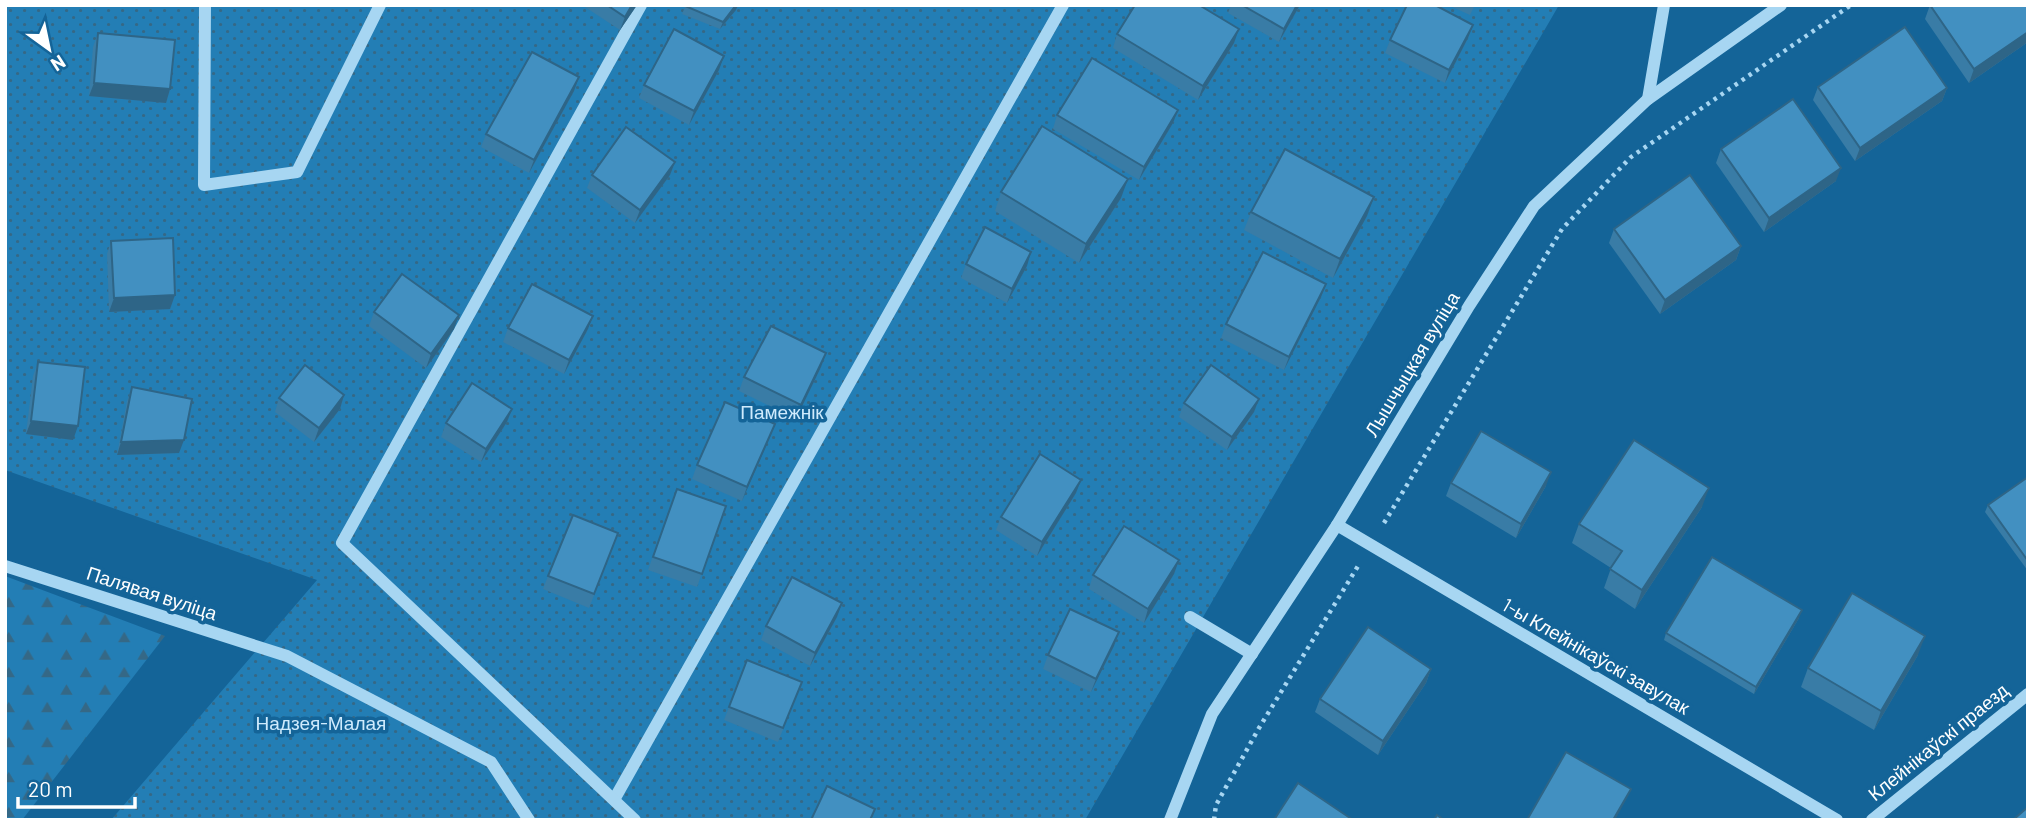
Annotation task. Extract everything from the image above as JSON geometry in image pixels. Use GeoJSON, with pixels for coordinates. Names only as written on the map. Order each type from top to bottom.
{"type":"FeatureCollection","features":[{"type":"Feature","properties":{"kind":"street"},"geometry":{"type":"LineString","coordinates":[[205,5],[204,185],[297,172],[380,5]]}},
{"type":"Feature","properties":{"kind":"street"},"geometry":{"type":"LineString","coordinates":[[635,820],[615,798],[342,543],[640,5]]}},
{"type":"Feature","properties":{"kind":"street"},"geometry":{"type":"LineString","coordinates":[[615,798],[1063,5]]}},
{"type":"Feature","properties":{"kind":"street"},"geometry":{"type":"LineString","coordinates":[[1648,99],[1664,5]]}},
{"type":"Feature","properties":{"kind":"street","name":"Лышчыцкая вуліца"},"geometry":{"type":"LineString","coordinates":[[1170,820],[1212,714],[1337,524],[1469,306],[1534,206],[1648,99],[1781,5]]}},
{"type":"Feature","properties":{"kind":"street","name":"1-ы Клейнікаўскі завулак"},"geometry":{"type":"LineString","coordinates":[[1337,524],[1370,546],[1837,820]]}},
{"type":"Feature","properties":{"kind":"street","name":"Палявая вуліца"},"geometry":{"type":"LineString","coordinates":[[5,566],[287,656],[491,762],[529,820]]}},
{"type":"Feature","properties":{"kind":"street"},"geometry":{"type":"LineString","coordinates":[[1190,617],[1252,654]]}},
{"type":"Feature","properties":{"kind":"street","name":"Клейнікаўскі праезд"},"geometry":{"type":"LineString","coordinates":[[1872,820],[2028,694]]}},
{"type":"Feature","properties":{"kind":"path"},"geometry":{"type":"LineString","coordinates":[[1214,820],[1216,805],[1259,728],[1563,229],[1631,157],[1851,5]]}},
{"type":"Feature","properties":{"kind":"green space","name":"Памежнік"},"geometry":{"type":"Polygon","coordinates":[[[5,5],[1559,5],[1085,820],[111,820],[317,580],[5,470],[5,5]]]}},
{"type":"Feature","properties":{"kind":"green space"},"geometry":{"type":"Polygon","coordinates":[[[5,576],[165,636],[22,820],[5,820],[5,576]]]}},
{"type":"Feature","properties":{"kind":"building"},"geometry":{"type":"Polygon","coordinates":[[[607,5],[632,5],[625,17],[607,5]]]}},
{"type":"Feature","properties":{"kind":"building"},"geometry":{"type":"Polygon","coordinates":[[[686,5],[736,5],[723,22],[686,5]]]}},
{"type":"Feature","properties":{"kind":"building"},"geometry":{"type":"Polygon","coordinates":[[[1135,5],[1199,5],[1239,29],[1203,86],[1117,34],[1135,5]]]}},
{"type":"Feature","properties":{"kind":"building"},"geometry":{"type":"Polygon","coordinates":[[[1242,5],[1297,5],[1284,29],[1242,5]]]}},
{"type":"Feature","properties":{"kind":"building"},"geometry":{"type":"Polygon","coordinates":[[[1407,5],[1435,5],[1473,25],[1449,70],[1390,40],[1407,5]]]}},
{"type":"Feature","properties":{"kind":"building"},"geometry":{"type":"Polygon","coordinates":[[[1930,5],[2028,5],[2028,32],[1974,69],[1930,5]]]}},
{"type":"Feature","properties":{"kind":"building"},"geometry":{"type":"Polygon","coordinates":[[[1905,27],[1947,88],[1860,148],[1818,87],[1905,27]]]}},
{"type":"Feature","properties":{"kind":"building"},"geometry":{"type":"Polygon","coordinates":[[[674,29],[724,56],[694,111],[644,85],[674,29]]]}},
{"type":"Feature","properties":{"kind":"building"},"geometry":{"type":"Polygon","coordinates":[[[98,33],[175,40],[170,89],[94,83],[98,33]]]}},
{"type":"Feature","properties":{"kind":"building"},"geometry":{"type":"Polygon","coordinates":[[[532,52],[579,77],[534,160],[486,134],[532,52]]]}},
{"type":"Feature","properties":{"kind":"building"},"geometry":{"type":"Polygon","coordinates":[[[1092,58],[1178,110],[1144,167],[1057,115],[1092,58]]]}},
{"type":"Feature","properties":{"kind":"building"},"geometry":{"type":"Polygon","coordinates":[[[1793,99],[1841,168],[1769,218],[1721,149],[1793,99]]]}},
{"type":"Feature","properties":{"kind":"building"},"geometry":{"type":"Polygon","coordinates":[[[1042,126],[1128,179],[1086,244],[1001,192],[1042,126]]]}},
{"type":"Feature","properties":{"kind":"building"},"geometry":{"type":"Polygon","coordinates":[[[626,127],[675,162],[640,210],[592,175],[626,127]]]}},
{"type":"Feature","properties":{"kind":"building"},"geometry":{"type":"Polygon","coordinates":[[[1285,149],[1374,197],[1340,259],[1251,212],[1285,149]]]}},
{"type":"Feature","properties":{"kind":"building"},"geometry":{"type":"Polygon","coordinates":[[[1690,175],[1741,246],[1665,300],[1614,229],[1690,175]]]}},
{"type":"Feature","properties":{"kind":"building"},"geometry":{"type":"Polygon","coordinates":[[[985,227],[1031,252],[1012,289],[966,264],[985,227]]]}},
{"type":"Feature","properties":{"kind":"building"},"geometry":{"type":"Polygon","coordinates":[[[173,238],[175,295],[114,298],[111,241],[173,238]]]}},
{"type":"Feature","properties":{"kind":"building"},"geometry":{"type":"Polygon","coordinates":[[[1263,252],[1326,284],[1289,357],[1226,324],[1263,252]]]}},
{"type":"Feature","properties":{"kind":"building"},"geometry":{"type":"Polygon","coordinates":[[[402,274],[459,315],[431,354],[374,312],[402,274]]]}},
{"type":"Feature","properties":{"kind":"building"},"geometry":{"type":"Polygon","coordinates":[[[532,284],[593,316],[569,360],[508,328],[532,284]]]}},
{"type":"Feature","properties":{"kind":"building"},"geometry":{"type":"Polygon","coordinates":[[[771,326],[826,353],[801,405],[744,377],[771,326]]]}},
{"type":"Feature","properties":{"kind":"building"},"geometry":{"type":"Polygon","coordinates":[[[38,362],[85,367],[78,426],[31,421],[38,362]]]}},
{"type":"Feature","properties":{"kind":"building"},"geometry":{"type":"Polygon","coordinates":[[[305,365],[344,395],[319,428],[279,398],[305,365]]]}},
{"type":"Feature","properties":{"kind":"building"},"geometry":{"type":"Polygon","coordinates":[[[1211,365],[1259,399],[1232,437],[1184,403],[1211,365]]]}},
{"type":"Feature","properties":{"kind":"building"},"geometry":{"type":"Polygon","coordinates":[[[472,383],[512,409],[486,449],[446,423],[472,383]]]}},
{"type":"Feature","properties":{"kind":"building"},"geometry":{"type":"Polygon","coordinates":[[[132,387],[192,399],[184,440],[121,442],[132,387]]]}},
{"type":"Feature","properties":{"kind":"building"},"geometry":{"type":"Polygon","coordinates":[[[725,402],[775,424],[747,487],[697,465],[725,402]]]}},
{"type":"Feature","properties":{"kind":"building"},"geometry":{"type":"Polygon","coordinates":[[[1481,431],[1551,472],[1521,524],[1451,483],[1481,431]]]}},
{"type":"Feature","properties":{"kind":"building"},"geometry":{"type":"Polygon","coordinates":[[[1634,440],[1709,488],[1642,590],[1610,569],[1622,551],[1579,524],[1634,440]]]}},
{"type":"Feature","properties":{"kind":"building"},"geometry":{"type":"Polygon","coordinates":[[[1040,454],[1081,480],[1042,542],[1001,517],[1040,454]]]}},
{"type":"Feature","properties":{"kind":"building"},"geometry":{"type":"Polygon","coordinates":[[[2028,477],[2028,561],[1988,505],[2028,477]]]}},
{"type":"Feature","properties":{"kind":"building"},"geometry":{"type":"Polygon","coordinates":[[[677,489],[726,506],[702,574],[653,557],[677,489]]]}},
{"type":"Feature","properties":{"kind":"building"},"geometry":{"type":"Polygon","coordinates":[[[573,515],[618,533],[594,594],[548,576],[573,515]]]}},
{"type":"Feature","properties":{"kind":"building"},"geometry":{"type":"Polygon","coordinates":[[[1124,526],[1179,560],[1148,609],[1093,575],[1124,526]]]}},
{"type":"Feature","properties":{"kind":"building"},"geometry":{"type":"Polygon","coordinates":[[[1712,557],[1802,610],[1756,687],[1666,633],[1712,557]]]}},
{"type":"Feature","properties":{"kind":"building"},"geometry":{"type":"Polygon","coordinates":[[[792,577],[842,603],[815,653],[766,626],[792,577]]]}},
{"type":"Feature","properties":{"kind":"building"},"geometry":{"type":"Polygon","coordinates":[[[1852,593],[1925,636],[1881,711],[1808,668],[1852,593]]]}},
{"type":"Feature","properties":{"kind":"building"},"geometry":{"type":"Polygon","coordinates":[[[1070,609],[1119,632],[1096,679],[1048,655],[1070,609]]]}},
{"type":"Feature","properties":{"kind":"building"},"geometry":{"type":"Polygon","coordinates":[[[1368,627],[1431,669],[1383,741],[1320,699],[1368,627]]]}},
{"type":"Feature","properties":{"kind":"building"},"geometry":{"type":"Polygon","coordinates":[[[747,660],[802,682],[783,728],[729,707],[747,660]]]}},
{"type":"Feature","properties":{"kind":"building"},"geometry":{"type":"Polygon","coordinates":[[[1566,752],[1631,789],[1613,820],[1527,820],[1566,752]]]}},
{"type":"Feature","properties":{"kind":"building"},"geometry":{"type":"Polygon","coordinates":[[[1298,783],[1353,820],[1274,820],[1298,783]]]}},
{"type":"Feature","properties":{"kind":"building"},"geometry":{"type":"Polygon","coordinates":[[[827,786],[875,809],[870,820],[811,820],[827,786]]]}},
{"type":"Feature","properties":{"kind":"building"},"geometry":{"type":"Polygon","coordinates":[[[2028,807],[2028,820],[2013,820],[2028,807]]]}},
{"type":"Feature","properties":{"kind":"park label","name":"Надзея-Малая"},"geometry":{"type":"Point","coordinates":[321,723]}}]}
